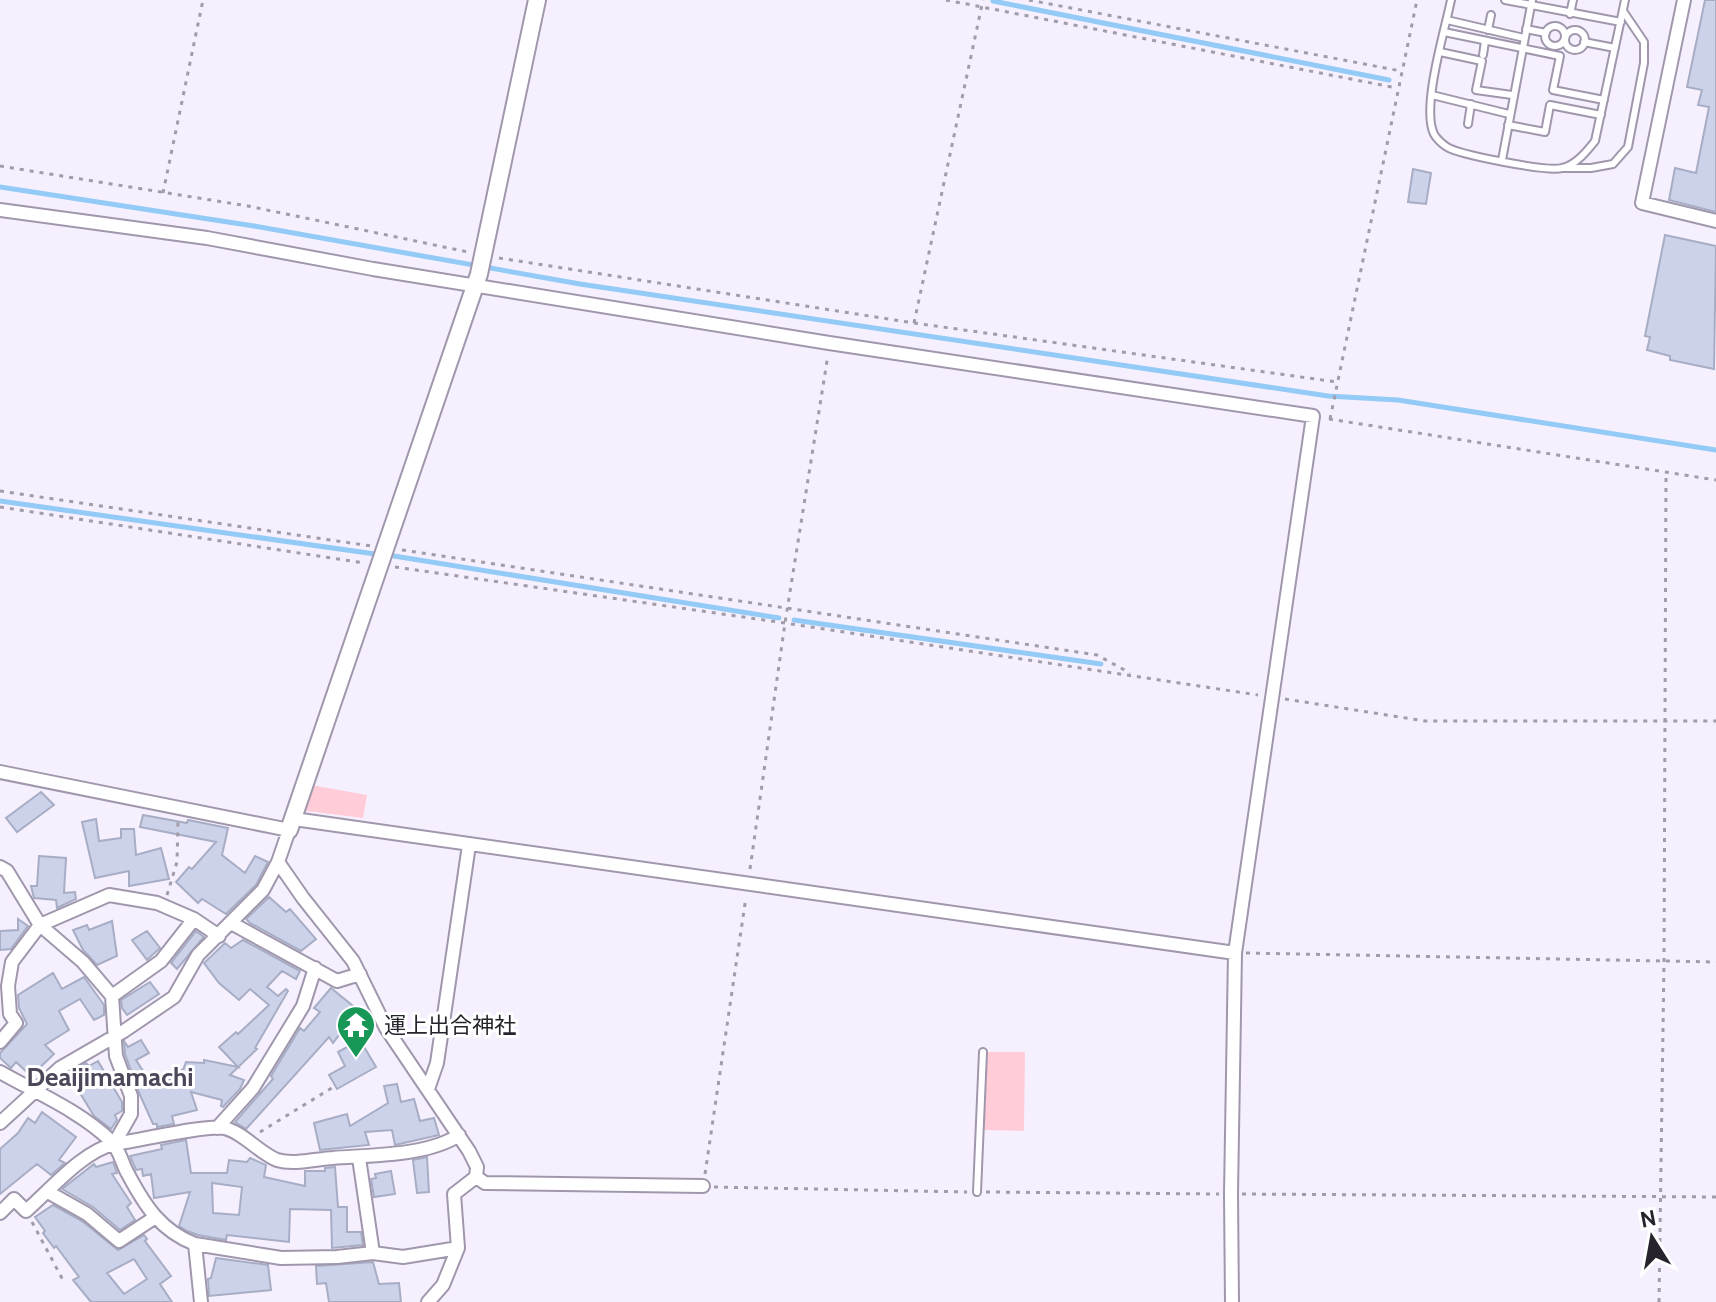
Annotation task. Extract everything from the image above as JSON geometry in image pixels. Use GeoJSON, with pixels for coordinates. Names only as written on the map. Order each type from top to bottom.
{"type":"FeatureCollection","features":[{"type":"Feature","properties":{"kind":"street"},"geometry":{"type":"LineString","coordinates":[[0,1123],[60,1068],[174,997],[198,955],[263,890],[278,862],[480,270],[537,0]]}},
{"type":"Feature","properties":{"kind":"street"},"geometry":{"type":"LineString","coordinates":[[1684,0],[1642,203],[1716,221]]}},
{"type":"Feature","properties":{"kind":"street"},"geometry":{"type":"LineString","coordinates":[[0,210],[480,270],[829,343],[1313,416],[1235,953],[1232,1302]]}},
{"type":"Feature","properties":{"kind":"street"},"geometry":{"type":"LineString","coordinates":[[0,772],[178,807],[291,824],[748,882],[1235,953]]}},
{"type":"Feature","properties":{"kind":"street"},"geometry":{"type":"LineString","coordinates":[[428,1089],[437,1063],[469,845]]}},
{"type":"Feature","properties":{"kind":"street"},"geometry":{"type":"LineString","coordinates":[[278,862],[353,961],[386,1028],[459,1135],[477,1167],[476,1177],[454,1194],[458,1248],[443,1285],[428,1302]]}},
{"type":"Feature","properties":{"kind":"street"},"geometry":{"type":"LineString","coordinates":[[0,867],[7,871],[40,925],[83,962],[112,996],[116,1056],[131,1096],[131,1114],[114,1144]]}},
{"type":"Feature","properties":{"kind":"street"},"geometry":{"type":"LineString","coordinates":[[0,1042],[16,1023],[10,1014],[8,986],[12,962],[40,925],[109,895],[164,907],[194,919],[219,936]]}},
{"type":"Feature","properties":{"kind":"street"},"geometry":{"type":"LineString","coordinates":[[112,996],[161,961],[194,919]]}},
{"type":"Feature","properties":{"kind":"street"},"geometry":{"type":"LineString","coordinates":[[231,923],[337,981],[360,974]]}},
{"type":"Feature","properties":{"kind":"street"},"geometry":{"type":"LineString","coordinates":[[217,1128],[260,1076],[303,1006],[315,968]]}},
{"type":"Feature","properties":{"kind":"street"},"geometry":{"type":"LineString","coordinates":[[0,1072],[90,1124],[114,1144],[154,1218],[171,1233],[195,1244],[281,1258],[373,1253],[403,1257],[458,1248]]}},
{"type":"Feature","properties":{"kind":"street"},"geometry":{"type":"LineString","coordinates":[[0,1213],[14,1199],[26,1211],[87,1156],[101,1147],[114,1144],[224,1128],[278,1160],[359,1158],[447,1143],[459,1135]]}},
{"type":"Feature","properties":{"kind":"street"},"geometry":{"type":"LineString","coordinates":[[359,1158],[373,1253]]}},
{"type":"Feature","properties":{"kind":"street"},"geometry":{"type":"LineString","coordinates":[[476,1177],[485,1183],[703,1186]]}},
{"type":"Feature","properties":{"kind":"street"},"geometry":{"type":"LineString","coordinates":[[48,1192],[87,1214],[119,1241],[154,1218]]}},
{"type":"Feature","properties":{"kind":"street"},"geometry":{"type":"LineString","coordinates":[[195,1244],[201,1302]]}},
{"type":"Feature","properties":{"kind":"lane"},"geometry":{"type":"LineString","coordinates":[[1451,0],[1428,110],[1435,137],[1447,147],[1544,168],[1613,164],[1628,147],[1644,63],[1644,42],[1623,11]]}},
{"type":"Feature","properties":{"kind":"lane"},"geometry":{"type":"LineString","coordinates":[[1505,0],[1621,22]]}},
{"type":"Feature","properties":{"kind":"lane"},"geometry":{"type":"LineString","coordinates":[[1570,14],[1573,0]]}},
{"type":"Feature","properties":{"kind":"lane"},"geometry":{"type":"LineString","coordinates":[[1563,168],[1585,154],[1595,141],[1625,0]]}},
{"type":"Feature","properties":{"kind":"lane"},"geometry":{"type":"LineString","coordinates":[[1502,160],[1532,3]]}},
{"type":"Feature","properties":{"kind":"lane"},"geometry":{"type":"LineString","coordinates":[[1488,30],[1491,15]]}},
{"type":"Feature","properties":{"kind":"lane"},"geometry":{"type":"LineString","coordinates":[[1447,20],[1524,38]]}},
{"type":"Feature","properties":{"kind":"lane"},"geometry":{"type":"LineString","coordinates":[[1526,29],[1546,33],[1557,26],[1566,36]]}},
{"type":"Feature","properties":{"kind":"lane"},"geometry":{"type":"LineString","coordinates":[[1546,33],[1546,39],[1552,45],[1561,44],[1566,36],[1572,30],[1583,34],[1584,42],[1573,49],[1565,43],[1566,36]]}},
{"type":"Feature","properties":{"kind":"lane"},"geometry":{"type":"LineString","coordinates":[[1444,32],[1560,56],[1553,90],[1604,100]]}},
{"type":"Feature","properties":{"kind":"lane"},"geometry":{"type":"LineString","coordinates":[[1483,55],[1485,41]]}},
{"type":"Feature","properties":{"kind":"lane"},"geometry":{"type":"LineString","coordinates":[[1584,42],[1615,48]]}},
{"type":"Feature","properties":{"kind":"lane"},"geometry":{"type":"LineString","coordinates":[[1440,52],[1482,61],[1476,90],[1512,95]]}},
{"type":"Feature","properties":{"kind":"lane"},"geometry":{"type":"LineString","coordinates":[[1432,95],[1509,114]]}},
{"type":"Feature","properties":{"kind":"lane"},"geometry":{"type":"LineString","coordinates":[[1468,124],[1471,104]]}},
{"type":"Feature","properties":{"kind":"lane"},"geometry":{"type":"LineString","coordinates":[[1508,125],[1545,132],[1550,105],[1601,115]]}},
{"type":"Feature","properties":{"kind":"lane"},"geometry":{"type":"LineString","coordinates":[[977,1192],[983,1052]]}},
{"type":"Feature","properties":{"kind":"path"},"geometry":{"type":"LineString","coordinates":[[163,193],[203,0]]}},
{"type":"Feature","properties":{"kind":"path"},"geometry":{"type":"LineString","coordinates":[[946,0],[1397,88]]}},
{"type":"Feature","properties":{"kind":"path"},"geometry":{"type":"LineString","coordinates":[[914,323],[983,0]]}},
{"type":"Feature","properties":{"kind":"path"},"geometry":{"type":"LineString","coordinates":[[1029,0],[1401,71]]}},
{"type":"Feature","properties":{"kind":"path"},"geometry":{"type":"LineString","coordinates":[[1330,419],[1417,0]]}},
{"type":"Feature","properties":{"kind":"path"},"geometry":{"type":"LineString","coordinates":[[0,166],[248,206],[480,270],[914,323],[1337,382]]}},
{"type":"Feature","properties":{"kind":"path"},"geometry":{"type":"LineString","coordinates":[[829,343],[703,1186],[977,1192],[1716,1197]]}},
{"type":"Feature","properties":{"kind":"path"},"geometry":{"type":"LineString","coordinates":[[1313,416],[1716,480]]}},
{"type":"Feature","properties":{"kind":"path"},"geometry":{"type":"LineString","coordinates":[[1659,1302],[1666,472]]}},
{"type":"Feature","properties":{"kind":"path"},"geometry":{"type":"LineString","coordinates":[[0,491],[1097,655],[1133,675]]}},
{"type":"Feature","properties":{"kind":"path"},"geometry":{"type":"LineString","coordinates":[[0,507],[1425,721],[1716,721]]}},
{"type":"Feature","properties":{"kind":"path"},"geometry":{"type":"LineString","coordinates":[[164,907],[177,862],[178,807]]}},
{"type":"Feature","properties":{"kind":"path"},"geometry":{"type":"LineString","coordinates":[[1235,953],[1716,962]]}},
{"type":"Feature","properties":{"kind":"path"},"geometry":{"type":"LineString","coordinates":[[246,1141],[335,1086]]}},
{"type":"Feature","properties":{"kind":"path"},"geometry":{"type":"LineString","coordinates":[[26,1211],[64,1282]]}},
{"type":"Feature","properties":{"kind":"shaded area"},"geometry":{"type":"Polygon","coordinates":[[[311,785],[367,795],[363,818],[306,811],[311,785]]]}},
{"type":"Feature","properties":{"kind":"shaded area"},"geometry":{"type":"Polygon","coordinates":[[[983,1052],[1025,1052],[1024,1131],[982,1130],[983,1052]]]}},
{"type":"Feature","properties":{"kind":"building"},"geometry":{"type":"Polygon","coordinates":[[[1705,0],[1716,0],[1716,212],[1669,200],[1675,168],[1696,173],[1709,107],[1698,105],[1702,90],[1687,87],[1705,0]]]}},
{"type":"Feature","properties":{"kind":"building"},"geometry":{"type":"Polygon","coordinates":[[[1413,169],[1431,173],[1426,204],[1408,202],[1413,169]]]}},
{"type":"Feature","properties":{"kind":"building"},"geometry":{"type":"Polygon","coordinates":[[[1665,235],[1716,246],[1714,369],[1670,360],[1670,356],[1647,350],[1650,337],[1645,336],[1665,235]]]}},
{"type":"Feature","properties":{"kind":"building"},"geometry":{"type":"Polygon","coordinates":[[[41,792],[54,805],[17,832],[6,818],[41,792]]]}},
{"type":"Feature","properties":{"kind":"building"},"geometry":{"type":"Polygon","coordinates":[[[143,815],[228,828],[222,855],[245,873],[255,856],[268,862],[256,885],[226,914],[202,899],[198,903],[176,882],[216,842],[140,827],[143,815]]]}},
{"type":"Feature","properties":{"kind":"building"},"geometry":{"type":"Polygon","coordinates":[[[96,819],[99,841],[121,838],[121,829],[134,829],[136,855],[161,848],[169,879],[129,886],[129,871],[95,878],[82,822],[96,819]]]}},
{"type":"Feature","properties":{"kind":"building"},"geometry":{"type":"Polygon","coordinates":[[[39,856],[66,858],[64,893],[75,892],[76,899],[57,908],[56,900],[34,898],[31,886],[37,886],[39,856]]]}},
{"type":"Feature","properties":{"kind":"building"},"geometry":{"type":"Polygon","coordinates":[[[269,897],[286,912],[290,909],[316,939],[301,951],[250,923],[246,919],[269,897]]]}},
{"type":"Feature","properties":{"kind":"building"},"geometry":{"type":"Polygon","coordinates":[[[18,919],[28,926],[11,949],[0,950],[0,931],[18,930],[18,919]]]}},
{"type":"Feature","properties":{"kind":"building"},"geometry":{"type":"Polygon","coordinates":[[[112,921],[117,956],[97,965],[83,950],[73,930],[87,925],[89,930],[112,921]]]}},
{"type":"Feature","properties":{"kind":"building"},"geometry":{"type":"Polygon","coordinates":[[[147,931],[160,948],[147,960],[132,940],[147,931]]]}},
{"type":"Feature","properties":{"kind":"building"},"geometry":{"type":"Polygon","coordinates":[[[196,931],[204,937],[177,969],[171,963],[196,931]]]}},
{"type":"Feature","properties":{"kind":"building"},"geometry":{"type":"Polygon","coordinates":[[[243,940],[300,971],[296,979],[282,971],[267,987],[278,996],[286,989],[288,991],[257,1049],[230,1075],[244,1080],[240,1089],[223,1107],[222,1100],[191,1092],[197,1110],[172,1116],[174,1124],[157,1127],[140,1095],[125,1054],[124,1041],[128,1047],[141,1040],[149,1053],[136,1060],[151,1083],[176,1078],[178,1069],[183,1070],[186,1062],[204,1063],[204,1060],[238,1067],[219,1047],[269,1005],[250,989],[239,1000],[219,983],[204,963],[225,943],[231,948],[243,940]]]}},
{"type":"Feature","properties":{"kind":"building"},"geometry":{"type":"Polygon","coordinates":[[[53,973],[62,989],[84,977],[104,1005],[104,1015],[94,1020],[80,999],[59,1011],[69,1030],[45,1045],[54,1054],[31,1076],[16,1062],[11,1068],[0,1058],[0,1053],[27,1024],[19,1008],[18,995],[53,973]]]}},
{"type":"Feature","properties":{"kind":"building"},"geometry":{"type":"Polygon","coordinates":[[[150,982],[159,994],[127,1015],[121,1000],[150,982]]]}},
{"type":"Feature","properties":{"kind":"building"},"geometry":{"type":"Polygon","coordinates":[[[331,988],[358,1010],[333,1043],[329,1037],[246,1129],[235,1122],[273,1079],[271,1076],[300,1028],[304,1031],[320,1012],[314,1008],[331,988]]]}},
{"type":"Feature","properties":{"kind":"building","name":"運上出合神社"},"geometry":{"type":"Polygon","coordinates":[[[360,1040],[376,1067],[337,1089],[329,1075],[345,1066],[338,1052],[360,1040]]]}},
{"type":"Feature","properties":{"kind":"building"},"geometry":{"type":"Polygon","coordinates":[[[98,1061],[122,1102],[122,1111],[115,1115],[117,1120],[111,1129],[94,1116],[69,1075],[86,1063],[89,1066],[98,1061]]]}},
{"type":"Feature","properties":{"kind":"building"},"geometry":{"type":"Polygon","coordinates":[[[397,1084],[401,1102],[414,1099],[420,1121],[434,1118],[439,1135],[395,1145],[392,1130],[365,1132],[369,1145],[320,1150],[314,1123],[347,1114],[350,1126],[388,1103],[384,1086],[397,1084]]]}},
{"type":"Feature","properties":{"kind":"building"},"geometry":{"type":"Polygon","coordinates":[[[42,1112],[76,1137],[59,1160],[65,1163],[51,1175],[37,1164],[0,1194],[0,1149],[18,1133],[28,1118],[35,1123],[42,1112]]]}},
{"type":"Feature","properties":{"kind":"building"},"geometry":{"type":"Polygon","coordinates":[[[186,1140],[191,1173],[227,1173],[229,1160],[247,1162],[250,1158],[266,1165],[264,1177],[305,1186],[305,1171],[325,1171],[325,1168],[335,1167],[338,1207],[347,1207],[347,1232],[361,1232],[363,1245],[332,1248],[331,1210],[290,1209],[289,1242],[227,1235],[226,1240],[187,1231],[179,1226],[190,1192],[154,1198],[151,1174],[143,1176],[142,1169],[136,1170],[130,1156],[162,1149],[161,1145],[186,1140]],[[212,1183],[213,1213],[239,1215],[242,1187],[212,1183]]]}},
{"type":"Feature","properties":{"kind":"building"},"geometry":{"type":"Polygon","coordinates":[[[427,1157],[429,1192],[417,1193],[413,1160],[427,1157]]]}},
{"type":"Feature","properties":{"kind":"building"},"geometry":{"type":"Polygon","coordinates":[[[113,1162],[117,1173],[112,1174],[131,1203],[127,1207],[135,1220],[120,1230],[93,1207],[62,1189],[94,1164],[96,1167],[113,1162]]]}},
{"type":"Feature","properties":{"kind":"building"},"geometry":{"type":"Polygon","coordinates":[[[391,1171],[395,1194],[374,1197],[371,1179],[376,1178],[375,1174],[391,1171]]]}},
{"type":"Feature","properties":{"kind":"building"},"geometry":{"type":"Polygon","coordinates":[[[53,1205],[82,1221],[118,1250],[144,1235],[145,1241],[171,1276],[160,1284],[172,1302],[91,1302],[73,1280],[79,1277],[43,1233],[45,1231],[35,1217],[53,1205]],[[134,1259],[107,1273],[124,1294],[147,1279],[134,1259]]]}},
{"type":"Feature","properties":{"kind":"building"},"geometry":{"type":"Polygon","coordinates":[[[216,1258],[268,1265],[271,1290],[209,1296],[208,1279],[211,1278],[216,1258]]]}},
{"type":"Feature","properties":{"kind":"building"},"geometry":{"type":"Polygon","coordinates":[[[373,1262],[379,1284],[399,1283],[401,1302],[329,1302],[326,1283],[317,1284],[316,1266],[373,1262]]]}},
{"type":"Feature","properties":{"kind":"waterway"},"geometry":{"type":"LineString","coordinates":[[993,1],[1389,80]]}},
{"type":"Feature","properties":{"kind":"waterway"},"geometry":{"type":"LineString","coordinates":[[0,187],[254,226],[580,284],[1328,396],[1398,400],[1716,450]]}},
{"type":"Feature","properties":{"kind":"waterway"},"geometry":{"type":"LineString","coordinates":[[0,501],[375,554]]}},
{"type":"Feature","properties":{"kind":"waterway"},"geometry":{"type":"LineString","coordinates":[[394,556],[779,618]]}},
{"type":"Feature","properties":{"kind":"waterway"},"geometry":{"type":"LineString","coordinates":[[794,620],[1101,664]]}},
{"type":"Feature","properties":{"kind":"place","name":"運上出合神社"},"geometry":{"type":"Point","coordinates":[356,1059]}},
{"type":"Feature","properties":{"kind":"district","name":"Deaijimamachi"},"geometry":{"type":"Point","coordinates":[110,1077]}}]}
